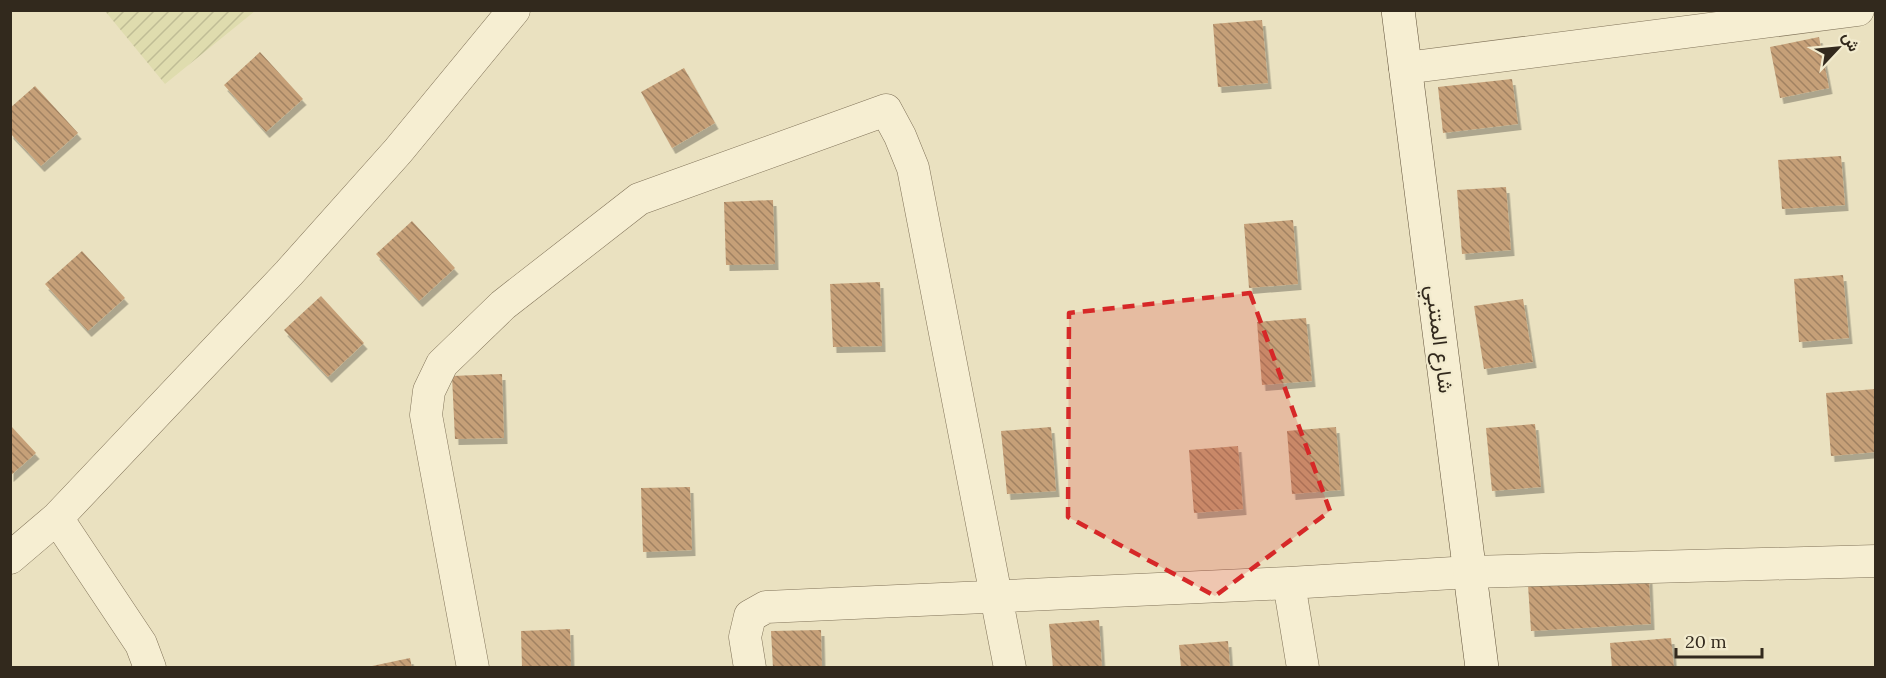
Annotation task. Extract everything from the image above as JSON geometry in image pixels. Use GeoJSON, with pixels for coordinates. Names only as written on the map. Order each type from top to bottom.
{"type":"FeatureCollection","features":[{"type":"Feature","properties":{"kind":"street"},"geometry":{"type":"LineString","coordinates":[[10,558],[57,518],[289,273],[398,151],[514,10]]}},
{"type":"Feature","properties":{"kind":"street","name":"شارع المتنبي"},"geometry":{"type":"LineString","coordinates":[[1398,10],[1482,668]]}},
{"type":"Feature","properties":{"kind":"street"},"geometry":{"type":"LineString","coordinates":[[1405,68],[1858,10]]}},
{"type":"Feature","properties":{"kind":"street"},"geometry":{"type":"LineString","coordinates":[[473,668],[426,415],[429,391],[442,364],[503,305],[639,199],[886,110],[913,168],[1010,668]]}},
{"type":"Feature","properties":{"kind":"street"},"geometry":{"type":"LineString","coordinates":[[57,518],[141,644],[150,668]]}},
{"type":"Feature","properties":{"kind":"street"},"geometry":{"type":"LineString","coordinates":[[750,668],[744,637],[750,616],[766,607],[1289,583],[1470,572],[1875,561]]}},
{"type":"Feature","properties":{"kind":"street"},"geometry":{"type":"LineString","coordinates":[[1289,583],[1303,668]]}},
{"type":"Feature","properties":{"kind":"highlighted area"},"geometry":{"type":"Polygon","coordinates":[[[1250,293],[1330,511],[1215,596],[1068,517],[1069,313],[1250,293]]]}},
{"type":"Feature","properties":{"kind":"shaded area"},"geometry":{"type":"Polygon","coordinates":[[[105,11],[255,11],[165,84],[105,11]]]}},
{"type":"Feature","properties":{"kind":"building"},"geometry":{"type":"Polygon","coordinates":[[[1262,20],[1268,83],[1218,87],[1213,24],[1262,20]]]}},
{"type":"Feature","properties":{"kind":"building"},"geometry":{"type":"Polygon","coordinates":[[[1819,37],[1829,88],[1780,98],[1770,47],[1819,37]]]}},
{"type":"Feature","properties":{"kind":"building"},"geometry":{"type":"Polygon","coordinates":[[[260,52],[303,99],[266,132],[224,85],[260,52]]]}},
{"type":"Feature","properties":{"kind":"building"},"geometry":{"type":"Polygon","coordinates":[[[684,68],[715,123],[672,148],[641,92],[684,68]]]}},
{"type":"Feature","properties":{"kind":"building"},"geometry":{"type":"Polygon","coordinates":[[[1512,79],[1518,124],[1443,133],[1438,87],[1512,79]]]}},
{"type":"Feature","properties":{"kind":"building"},"geometry":{"type":"Polygon","coordinates":[[[35,86],[78,133],[41,166],[10,133],[10,108],[35,86]]]}},
{"type":"Feature","properties":{"kind":"building"},"geometry":{"type":"Polygon","coordinates":[[[1841,156],[1845,205],[1782,209],[1778,160],[1841,156]]]}},
{"type":"Feature","properties":{"kind":"building"},"geometry":{"type":"Polygon","coordinates":[[[1506,187],[1511,250],[1462,254],[1457,190],[1506,187]]]}},
{"type":"Feature","properties":{"kind":"building"},"geometry":{"type":"Polygon","coordinates":[[[773,200],[775,264],[726,265],[724,202],[773,200]]]}},
{"type":"Feature","properties":{"kind":"building"},"geometry":{"type":"Polygon","coordinates":[[[1293,220],[1298,284],[1249,288],[1244,224],[1293,220]]]}},
{"type":"Feature","properties":{"kind":"building"},"geometry":{"type":"Polygon","coordinates":[[[412,221],[455,268],[419,301],[376,254],[412,221]]]}},
{"type":"Feature","properties":{"kind":"building"},"geometry":{"type":"Polygon","coordinates":[[[82,251],[125,298],[88,331],[45,284],[82,251]]]}},
{"type":"Feature","properties":{"kind":"building"},"geometry":{"type":"Polygon","coordinates":[[[1843,275],[1849,338],[1799,342],[1794,279],[1843,275]]]}},
{"type":"Feature","properties":{"kind":"building"},"geometry":{"type":"Polygon","coordinates":[[[880,282],[882,346],[833,347],[830,284],[880,282]]]}},
{"type":"Feature","properties":{"kind":"building"},"geometry":{"type":"Polygon","coordinates":[[[321,296],[364,343],[328,377],[284,330],[321,296]]]}},
{"type":"Feature","properties":{"kind":"building"},"geometry":{"type":"Polygon","coordinates":[[[1523,299],[1533,362],[1484,369],[1474,306],[1523,299]]]}},
{"type":"Feature","properties":{"kind":"building"},"geometry":{"type":"Polygon","coordinates":[[[1306,318],[1312,381],[1262,385],[1257,322],[1306,318]]]}},
{"type":"Feature","properties":{"kind":"building"},"geometry":{"type":"Polygon","coordinates":[[[502,374],[504,438],[455,439],[452,376],[502,374]]]}},
{"type":"Feature","properties":{"kind":"building"},"geometry":{"type":"Polygon","coordinates":[[[1875,389],[1876,452],[1831,456],[1826,393],[1875,389]]]}},
{"type":"Feature","properties":{"kind":"building"},"geometry":{"type":"Polygon","coordinates":[[[1535,424],[1541,487],[1492,491],[1486,428],[1535,424]]]}},
{"type":"Feature","properties":{"kind":"building"},"geometry":{"type":"Polygon","coordinates":[[[10,425],[36,453],[10,476],[10,425]]]}},
{"type":"Feature","properties":{"kind":"building"},"geometry":{"type":"Polygon","coordinates":[[[1051,427],[1056,491],[1007,494],[1001,431],[1051,427]]]}},
{"type":"Feature","properties":{"kind":"building"},"geometry":{"type":"Polygon","coordinates":[[[1336,427],[1341,490],[1292,494],[1287,431],[1336,427]]]}},
{"type":"Feature","properties":{"kind":"building"},"geometry":{"type":"Polygon","coordinates":[[[1238,446],[1243,509],[1194,513],[1189,450],[1238,446]]]}},
{"type":"Feature","properties":{"kind":"building"},"geometry":{"type":"Polygon","coordinates":[[[690,487],[692,550],[643,552],[641,488],[690,487]]]}},
{"type":"Feature","properties":{"kind":"building"},"geometry":{"type":"Polygon","coordinates":[[[1649,578],[1651,624],[1531,631],[1528,585],[1649,578]]]}},
{"type":"Feature","properties":{"kind":"building"},"geometry":{"type":"Polygon","coordinates":[[[1099,620],[1102,668],[1053,668],[1049,624],[1099,620]]]}},
{"type":"Feature","properties":{"kind":"building"},"geometry":{"type":"Polygon","coordinates":[[[570,629],[571,668],[522,668],[521,631],[570,629]]]}},
{"type":"Feature","properties":{"kind":"building"},"geometry":{"type":"Polygon","coordinates":[[[821,630],[822,668],[773,668],[771,631],[821,630]]]}},
{"type":"Feature","properties":{"kind":"building"},"geometry":{"type":"Polygon","coordinates":[[[1671,638],[1674,668],[1612,668],[1610,643],[1671,638]]]}},
{"type":"Feature","properties":{"kind":"building"},"geometry":{"type":"Polygon","coordinates":[[[1228,641],[1230,668],[1181,668],[1179,645],[1228,641]]]}},
{"type":"Feature","properties":{"kind":"building"},"geometry":{"type":"Polygon","coordinates":[[[410,658],[412,668],[372,668],[372,666],[410,658]]]}}]}
